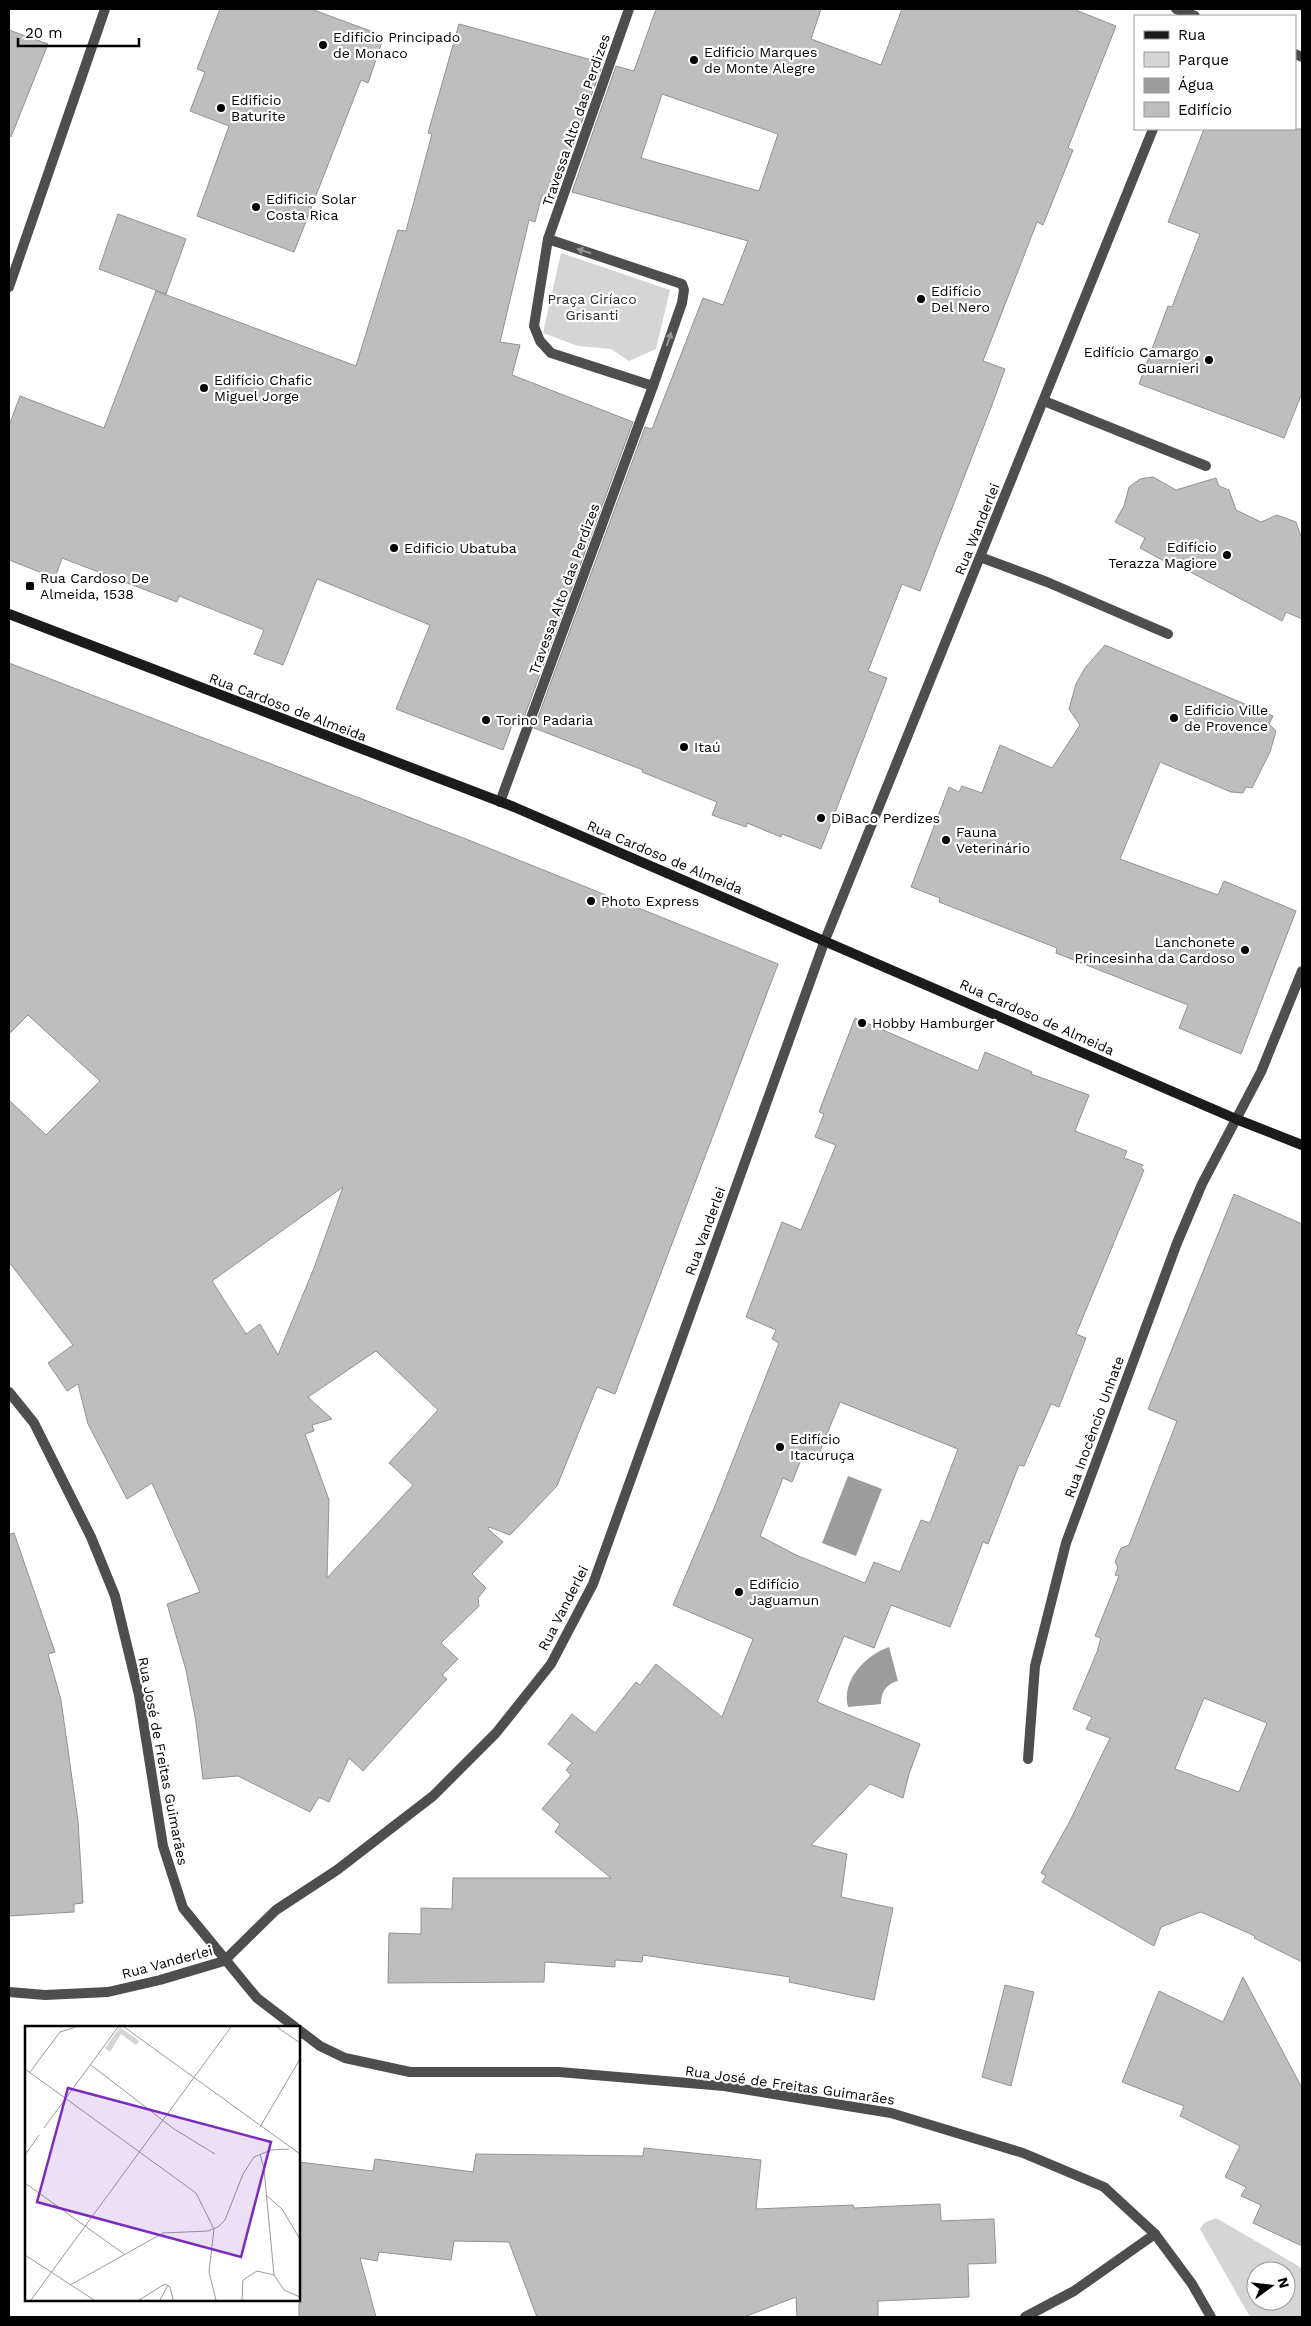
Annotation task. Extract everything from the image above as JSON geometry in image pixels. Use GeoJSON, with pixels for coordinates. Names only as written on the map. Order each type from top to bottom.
{"type":"FeatureCollection","features":[{"type":"Feature","properties":{"kind":"main road","name":"Rua Cardoso de Almeida"},"geometry":{"type":"LineString","coordinates":[[9,614],[500,802],[825,940],[1236,1119],[1302,1145]]}},
{"type":"Feature","properties":{"kind":"street"},"geometry":{"type":"LineString","coordinates":[[9,287],[105,9]]}},
{"type":"Feature","properties":{"kind":"street","name":"Travessa Alto das Perdizes"},"geometry":{"type":"LineString","coordinates":[[629,9],[548,239],[534,326],[540,341],[551,353],[653,386]]}},
{"type":"Feature","properties":{"kind":"street"},"geometry":{"type":"LineString","coordinates":[[1176,9],[1192,15]]}},
{"type":"Feature","properties":{"kind":"street","name":"Rua Wanderlei"},"geometry":{"type":"LineString","coordinates":[[825,940],[1153,130]]}},
{"type":"Feature","properties":{"kind":"street","name":"Travessa Alto das Perdizes"},"geometry":{"type":"LineString","coordinates":[[500,802],[653,386],[682,303],[684,290],[682,284],[548,239]]}},
{"type":"Feature","properties":{"kind":"street"},"geometry":{"type":"LineString","coordinates":[[1044,400],[1206,466]]}},
{"type":"Feature","properties":{"kind":"street"},"geometry":{"type":"LineString","coordinates":[[980,557],[1047,582],[1168,634]]}},
{"type":"Feature","properties":{"kind":"street","name":"Rua Vanderlei"},"geometry":{"type":"LineString","coordinates":[[9,1992],[45,1995],[108,1992],[160,1980],[224,1961],[276,1910],[337,1870],[433,1796],[496,1733],[551,1664],[594,1584],[825,940]]}},
{"type":"Feature","properties":{"kind":"street","name":"Rua Inocêncio Unhate"},"geometry":{"type":"LineString","coordinates":[[1028,1760],[1035,1666],[1066,1543],[1177,1243],[1202,1184],[1261,1072],[1302,971]]}},
{"type":"Feature","properties":{"kind":"street","name":"Rua José de Freitas Guimarães"},"geometry":{"type":"LineString","coordinates":[[9,1392],[34,1423],[91,1537],[115,1596],[139,1695],[168,1866],[183,1908],[224,1961],[257,1998],[294,2026]]}},
{"type":"Feature","properties":{"kind":"street","name":"Rua José de Freitas Guimarães"},"geometry":{"type":"LineString","coordinates":[[300,2031],[320,2046],[345,2058],[410,2072],[578,2073],[724,2086],[891,2112],[1023,2152],[1104,2187],[1155,2234],[1192,2284],[1211,2317]]}},
{"type":"Feature","properties":{"kind":"street"},"geometry":{"type":"LineString","coordinates":[[1025,2317],[1074,2291],[1155,2234]]}},
{"type":"Feature","properties":{"kind":"green space","name":"Praça Ciríaco Grisanti"},"geometry":{"type":"Polygon","coordinates":[[[561,253],[670,290],[656,349],[629,361],[611,349],[578,346],[543,333],[561,253]]]}},
{"type":"Feature","properties":{"kind":"green space"},"geometry":{"type":"Polygon","coordinates":[[[1216,2218],[1290,2261],[1246,2261],[1246,2310],[1200,2229],[1204,2223],[1216,2218]]]}},
{"type":"Feature","properties":{"kind":"green space"},"geometry":{"type":"Polygon","coordinates":[[[1296,2265],[1302,2268],[1302,2317],[1250,2317],[1247,2311],[1296,2311],[1296,2265]]]}},
{"type":"Feature","properties":{"kind":"water"},"geometry":{"type":"Polygon","coordinates":[[[848,1476],[882,1489],[856,1556],[822,1543],[848,1476]]]}},
{"type":"Feature","properties":{"kind":"water"},"geometry":{"type":"Polygon","coordinates":[[[889,1647],[898,1681],[890,1684],[885,1689],[881,1704],[848,1707],[848,1687],[857,1670],[872,1656],[889,1647]]]}},
{"type":"Feature","properties":{"kind":"building"},"geometry":{"type":"Polygon","coordinates":[[[220,9],[311,9],[384,36],[368,83],[361,80],[294,252],[197,216],[229,126],[190,111],[205,72],[197,69],[220,9]]]}},
{"type":"Feature","properties":{"kind":"building"},"geometry":{"type":"Polygon","coordinates":[[[656,9],[821,9],[811,39],[881,65],[902,9],[1073,9],[1116,26],[1068,148],[1073,150],[1043,225],[1037,222],[983,361],[1005,369],[992,405],[920,591],[902,584],[868,671],[887,678],[821,849],[782,834],[781,837],[747,823],[746,827],[712,815],[717,802],[642,772],[643,770],[534,728],[645,427],[652,429],[703,298],[723,305],[748,241],[572,192],[616,66],[634,71],[656,9]],[[662,94],[641,158],[759,191],[778,134],[662,94]]]}},
{"type":"Feature","properties":{"kind":"building"},"geometry":{"type":"Polygon","coordinates":[[[459,24],[603,63],[558,188],[554,187],[551,197],[542,195],[535,222],[529,220],[500,342],[520,345],[512,375],[633,422],[522,723],[514,720],[503,750],[396,709],[430,625],[317,579],[283,665],[254,654],[264,630],[179,596],[177,602],[62,558],[55,578],[9,560],[9,426],[20,396],[104,428],[156,291],[356,366],[398,230],[406,231],[432,134],[428,133],[459,24]]]}},
{"type":"Feature","properties":{"kind":"building"},"geometry":{"type":"Polygon","coordinates":[[[9,30],[48,44],[11,137],[9,136],[9,30]]]}},
{"type":"Feature","properties":{"kind":"building"},"geometry":{"type":"Polygon","coordinates":[[[1302,129],[1302,393],[1284,438],[1139,384],[1168,306],[1172,307],[1200,234],[1168,222],[1204,130],[1302,129]]]}},
{"type":"Feature","properties":{"kind":"building"},"geometry":{"type":"Polygon","coordinates":[[[118,214],[186,239],[166,294],[99,269],[118,214]]]}},
{"type":"Feature","properties":{"kind":"building","name":"Edifício Terazza Magiore"},"geometry":{"type":"Polygon","coordinates":[[[1153,477],[1176,490],[1216,478],[1219,486],[1229,490],[1236,510],[1261,522],[1277,515],[1296,522],[1302,539],[1302,619],[1286,612],[1282,621],[1181,567],[1179,569],[1140,548],[1145,538],[1115,522],[1124,506],[1129,487],[1140,479],[1153,477]]]}},
{"type":"Feature","properties":{"kind":"building"},"geometry":{"type":"Polygon","coordinates":[[[1105,645],[1273,716],[1269,724],[1276,731],[1270,752],[1252,788],[1246,787],[1243,793],[1231,792],[1160,762],[1120,859],[1218,895],[1224,881],[1296,911],[1241,1054],[1179,1028],[1188,1005],[1056,953],[1057,948],[939,902],[940,898],[911,887],[949,787],[959,792],[962,786],[982,793],[1000,745],[1052,768],[1080,725],[1069,709],[1076,684],[1085,668],[1105,645]]]}},
{"type":"Feature","properties":{"kind":"building"},"geometry":{"type":"Polygon","coordinates":[[[9,663],[471,841],[778,964],[615,1394],[597,1387],[557,1486],[510,1535],[489,1527],[488,1529],[503,1542],[472,1574],[486,1588],[478,1598],[479,1606],[441,1643],[458,1659],[442,1675],[447,1679],[363,1771],[349,1758],[329,1802],[319,1797],[310,1812],[238,1776],[203,1779],[196,1722],[186,1670],[167,1604],[200,1592],[152,1483],[127,1499],[88,1424],[78,1384],[67,1391],[48,1363],[73,1345],[9,1262],[9,1100],[46,1135],[100,1081],[28,1015],[9,1034],[9,663]],[[343,1187],[212,1281],[246,1334],[260,1324],[278,1355],[314,1268],[343,1187]],[[376,1351],[308,1397],[332,1419],[312,1425],[314,1431],[305,1434],[329,1500],[327,1578],[413,1485],[389,1463],[438,1410],[376,1351]]]}},
{"type":"Feature","properties":{"kind":"building"},"geometry":{"type":"Polygon","coordinates":[[[855,1018],[978,1071],[985,1052],[1032,1072],[1031,1074],[1089,1095],[1075,1131],[1127,1151],[1124,1158],[1143,1165],[1141,1168],[1144,1170],[1076,1334],[1086,1338],[1059,1407],[1051,1404],[1024,1466],[1019,1465],[988,1544],[983,1542],[950,1627],[891,1605],[874,1648],[844,1636],[817,1702],[920,1744],[903,1798],[870,1784],[811,1845],[847,1854],[841,1897],[893,1908],[874,2000],[789,1982],[790,1977],[643,1955],[642,1962],[615,1960],[615,1967],[545,1962],[544,1982],[388,1983],[389,1933],[421,1934],[421,1908],[452,1909],[453,1878],[611,1878],[555,1832],[560,1824],[542,1809],[571,1775],[566,1770],[572,1763],[548,1744],[572,1714],[595,1733],[636,1682],[640,1685],[656,1664],[722,1717],[753,1639],[673,1605],[715,1506],[779,1343],[772,1339],[776,1330],[746,1317],[782,1222],[801,1230],[836,1145],[815,1137],[824,1114],[819,1112],[855,1018]],[[840,1402],[816,1461],[803,1455],[792,1482],[783,1478],[760,1536],[796,1555],[865,1583],[874,1562],[900,1572],[921,1520],[930,1523],[958,1449],[840,1402]]]}},
{"type":"Feature","properties":{"kind":"building"},"geometry":{"type":"Polygon","coordinates":[[[1234,1194],[1302,1224],[1302,1962],[1254,1938],[1255,1936],[1201,1912],[1161,1927],[1154,1946],[1042,1882],[1046,1876],[1041,1873],[1070,1821],[1110,1738],[1086,1729],[1092,1717],[1073,1709],[1097,1652],[1101,1638],[1095,1636],[1119,1576],[1115,1575],[1118,1567],[1115,1562],[1121,1548],[1129,1545],[1177,1421],[1148,1409],[1234,1194]],[[1204,1698],[1175,1769],[1239,1792],[1267,1723],[1204,1698]]]}},
{"type":"Feature","properties":{"kind":"building"},"geometry":{"type":"Polygon","coordinates":[[[14,1533],[55,1652],[48,1654],[61,1700],[78,1821],[83,1903],[74,1904],[74,1912],[9,1916],[9,1534],[14,1533]]]}},
{"type":"Feature","properties":{"kind":"building"},"geometry":{"type":"Polygon","coordinates":[[[1243,1977],[1302,2088],[1302,2246],[1253,2223],[1261,2205],[1241,2196],[1246,2187],[1225,2177],[1240,2146],[1180,2116],[1184,2106],[1122,2082],[1159,1991],[1223,2022],[1243,1977]]]}},
{"type":"Feature","properties":{"kind":"building"},"geometry":{"type":"Polygon","coordinates":[[[1005,1985],[1034,1992],[1011,2086],[982,2077],[1005,1985]]]}},
{"type":"Feature","properties":{"kind":"building"},"geometry":{"type":"Polygon","coordinates":[[[644,2148],[761,2160],[756,2209],[853,2205],[854,2208],[940,2204],[941,2221],[994,2219],[996,2263],[968,2264],[969,2297],[878,2301],[878,2317],[797,2317],[796,2297],[744,2317],[537,2317],[509,2242],[454,2241],[451,2260],[379,2252],[377,2261],[360,2258],[376,2317],[299,2317],[300,2162],[373,2171],[375,2159],[473,2172],[476,2154],[643,2156],[644,2148]]]}},
{"type":"Feature","properties":{"kind":"place","name":"Edificio Principado de Monaco"},"geometry":{"type":"Point","coordinates":[323,45]}},
{"type":"Feature","properties":{"kind":"place","name":"Edificio Marques de Monte Alegre"},"geometry":{"type":"Point","coordinates":[694,60]}},
{"type":"Feature","properties":{"kind":"place","name":"Edificio Baturite"},"geometry":{"type":"Point","coordinates":[221,108]}},
{"type":"Feature","properties":{"kind":"place","name":"Edificio Solar Costa Rica"},"geometry":{"type":"Point","coordinates":[256,207]}},
{"type":"Feature","properties":{"kind":"place","name":"Edifício Del Nero"},"geometry":{"type":"Point","coordinates":[921,299]}},
{"type":"Feature","properties":{"kind":"place","name":"Edifício Camargo Guarnieri"},"geometry":{"type":"Point","coordinates":[1209,360]}},
{"type":"Feature","properties":{"kind":"place","name":"Edifício Chafic Miguel Jorge"},"geometry":{"type":"Point","coordinates":[204,388]}},
{"type":"Feature","properties":{"kind":"place","name":"Edificio Ubatuba"},"geometry":{"type":"Point","coordinates":[394,548]}},
{"type":"Feature","properties":{"kind":"place","name":"Edifício Terazza Magiore"},"geometry":{"type":"Point","coordinates":[1227,555]}},
{"type":"Feature","properties":{"kind":"place","name":"Rua Cardoso De Almeida, 1538"},"geometry":{"type":"Point","coordinates":[30,586]}},
{"type":"Feature","properties":{"kind":"place","name":"Edificio Ville de Provence"},"geometry":{"type":"Point","coordinates":[1174,718]}},
{"type":"Feature","properties":{"kind":"place","name":"Torino Padaria"},"geometry":{"type":"Point","coordinates":[486,720]}},
{"type":"Feature","properties":{"kind":"place","name":"Itaú"},"geometry":{"type":"Point","coordinates":[684,747]}},
{"type":"Feature","properties":{"kind":"place","name":"DiBaco Perdizes"},"geometry":{"type":"Point","coordinates":[821,818]}},
{"type":"Feature","properties":{"kind":"place","name":"Fauna Veterinário"},"geometry":{"type":"Point","coordinates":[946,840]}},
{"type":"Feature","properties":{"kind":"place","name":"Photo Express"},"geometry":{"type":"Point","coordinates":[591,901]}},
{"type":"Feature","properties":{"kind":"place","name":"Lanchonete Princesinha da Cardoso"},"geometry":{"type":"Point","coordinates":[1245,950]}},
{"type":"Feature","properties":{"kind":"place","name":"Hobby Hamburger"},"geometry":{"type":"Point","coordinates":[862,1023]}},
{"type":"Feature","properties":{"kind":"place","name":"Edifício Itacuruça"},"geometry":{"type":"Point","coordinates":[780,1447]}},
{"type":"Feature","properties":{"kind":"place","name":"Edifício Jaguamun"},"geometry":{"type":"Point","coordinates":[739,1592]}}]}
